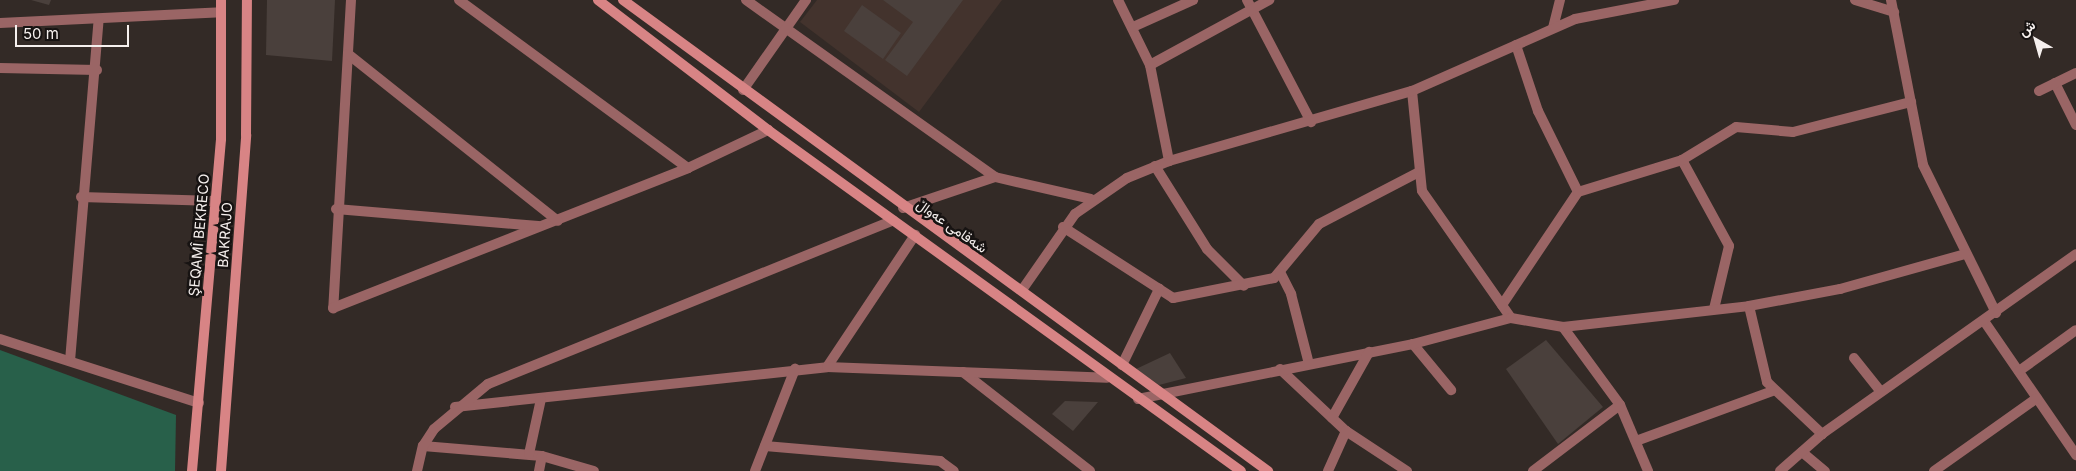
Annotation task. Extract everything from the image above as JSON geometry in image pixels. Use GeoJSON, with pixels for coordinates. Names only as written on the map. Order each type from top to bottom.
{"type":"FeatureCollection","features":[{"type":"Feature","properties":{"kind":"main road","name":"ŞEQAMÎ BEKRECO"},"geometry":{"type":"LineString","coordinates":[[192,471],[221,139],[222,0]]}},
{"type":"Feature","properties":{"kind":"main road","name":"BAKRAJO"},"geometry":{"type":"LineString","coordinates":[[221,471],[246,136],[247,0]]}},
{"type":"Feature","properties":{"kind":"main road","name":"شەقامی عەواڵ"},"geometry":{"type":"LineString","coordinates":[[598,0],[768,130],[915,235],[1108,378],[1241,471]]}},
{"type":"Feature","properties":{"kind":"main road","name":"شەقامی عەواڵ"},"geometry":{"type":"LineString","coordinates":[[623,0],[903,208],[1022,290],[1158,392],[1268,471]]}},
{"type":"Feature","properties":{"kind":"street"},"geometry":{"type":"LineString","coordinates":[[351,0],[336,209],[333,308],[558,221],[688,168],[768,130]]}},
{"type":"Feature","properties":{"kind":"street"},"geometry":{"type":"LineString","coordinates":[[459,0],[688,168]]}},
{"type":"Feature","properties":{"kind":"street"},"geometry":{"type":"LineString","coordinates":[[746,0],[995,177],[1091,199]]}},
{"type":"Feature","properties":{"kind":"street"},"geometry":{"type":"LineString","coordinates":[[743,90],[806,0]]}},
{"type":"Feature","properties":{"kind":"street"},"geometry":{"type":"LineString","coordinates":[[1118,0],[1134,27],[1150,64],[1169,161]]}},
{"type":"Feature","properties":{"kind":"street"},"geometry":{"type":"LineString","coordinates":[[1134,27],[1193,0]]}},
{"type":"Feature","properties":{"kind":"street"},"geometry":{"type":"LineString","coordinates":[[1150,64],[1249,4],[1269,0]]}},
{"type":"Feature","properties":{"kind":"street"},"geometry":{"type":"LineString","coordinates":[[1553,28],[1560,0]]}},
{"type":"Feature","properties":{"kind":"street"},"geometry":{"type":"LineString","coordinates":[[1022,290],[1063,227],[1091,199],[1155,166],[1412,91],[1553,28],[1593,14],[1674,0]]}},
{"type":"Feature","properties":{"kind":"street"},"geometry":{"type":"LineString","coordinates":[[1855,0],[1894,12]]}},
{"type":"Feature","properties":{"kind":"street"},"geometry":{"type":"LineString","coordinates":[[1891,0],[1923,165],[1965,254],[1996,313]]}},
{"type":"Feature","properties":{"kind":"street"},"geometry":{"type":"LineString","coordinates":[[1249,4],[1310,122]]}},
{"type":"Feature","properties":{"kind":"street"},"geometry":{"type":"LineString","coordinates":[[0,23],[221,12]]}},
{"type":"Feature","properties":{"kind":"street"},"geometry":{"type":"LineString","coordinates":[[70,361],[81,197],[97,70],[99,19]]}},
{"type":"Feature","properties":{"kind":"street"},"geometry":{"type":"LineString","coordinates":[[1516,45],[1538,111],[1578,192]]}},
{"type":"Feature","properties":{"kind":"street"},"geometry":{"type":"LineString","coordinates":[[348,54],[558,221]]}},
{"type":"Feature","properties":{"kind":"street"},"geometry":{"type":"LineString","coordinates":[[0,68],[97,70]]}},
{"type":"Feature","properties":{"kind":"street"},"geometry":{"type":"LineString","coordinates":[[2038,91],[2076,72]]}},
{"type":"Feature","properties":{"kind":"street"},"geometry":{"type":"LineString","coordinates":[[2055,83],[2076,125]]}},
{"type":"Feature","properties":{"kind":"street"},"geometry":{"type":"LineString","coordinates":[[1412,91],[1418,172],[1422,191],[1512,318]]}},
{"type":"Feature","properties":{"kind":"street"},"geometry":{"type":"LineString","coordinates":[[1502,305],[1578,192],[1682,160],[1736,127],[1793,132],[1911,102]]}},
{"type":"Feature","properties":{"kind":"street"},"geometry":{"type":"LineString","coordinates":[[1682,160],[1729,246],[1714,308]]}},
{"type":"Feature","properties":{"kind":"street"},"geometry":{"type":"LineString","coordinates":[[1155,166],[1207,249],[1244,286]]}},
{"type":"Feature","properties":{"kind":"street"},"geometry":{"type":"LineString","coordinates":[[1063,227],[1173,298],[1244,286],[1280,272],[1304,238],[1320,224],[1418,172]]}},
{"type":"Feature","properties":{"kind":"street"},"geometry":{"type":"LineString","coordinates":[[903,208],[995,177]]}},
{"type":"Feature","properties":{"kind":"street"},"geometry":{"type":"LineString","coordinates":[[81,197],[216,202]]}},
{"type":"Feature","properties":{"kind":"street"},"geometry":{"type":"LineString","coordinates":[[336,209],[541,226]]}},
{"type":"Feature","properties":{"kind":"street"},"geometry":{"type":"LineString","coordinates":[[417,471],[423,446],[455,407],[488,384],[892,220]]}},
{"type":"Feature","properties":{"kind":"street"},"geometry":{"type":"LineString","coordinates":[[828,367],[915,235]]}},
{"type":"Feature","properties":{"kind":"street"},"geometry":{"type":"LineString","coordinates":[[1138,398],[1158,392],[1413,344],[1512,318],[1563,327],[1714,308],[1749,306],[1840,289],[1965,254]]}},
{"type":"Feature","properties":{"kind":"street"},"geometry":{"type":"LineString","coordinates":[[1780,471],[1822,434],[1996,313],[2076,254]]}},
{"type":"Feature","properties":{"kind":"street"},"geometry":{"type":"LineString","coordinates":[[1280,272],[1291,294],[1309,364]]}},
{"type":"Feature","properties":{"kind":"street"},"geometry":{"type":"LineString","coordinates":[[1122,365],[1159,289]]}},
{"type":"Feature","properties":{"kind":"street"},"geometry":{"type":"LineString","coordinates":[[1749,306],[1767,382],[1822,434]]}},
{"type":"Feature","properties":{"kind":"street"},"geometry":{"type":"LineString","coordinates":[[1984,321],[2074,448]]}},
{"type":"Feature","properties":{"kind":"street"},"geometry":{"type":"LineString","coordinates":[[1563,327],[1620,405],[1648,471]]}},
{"type":"Feature","properties":{"kind":"street"},"geometry":{"type":"LineString","coordinates":[[2019,371],[2076,330]]}},
{"type":"Feature","properties":{"kind":"street"},"geometry":{"type":"LineString","coordinates":[[0,340],[199,402]]}},
{"type":"Feature","properties":{"kind":"street"},"geometry":{"type":"LineString","coordinates":[[1413,344],[1451,390]]}},
{"type":"Feature","properties":{"kind":"street"},"geometry":{"type":"LineString","coordinates":[[1332,418],[1369,352]]}},
{"type":"Feature","properties":{"kind":"street"},"geometry":{"type":"LineString","coordinates":[[1854,358],[1881,392]]}},
{"type":"Feature","properties":{"kind":"street"},"geometry":{"type":"LineString","coordinates":[[455,407],[541,399],[795,368],[828,367],[1108,378]]}},
{"type":"Feature","properties":{"kind":"street"},"geometry":{"type":"LineString","coordinates":[[755,471],[795,368]]}},
{"type":"Feature","properties":{"kind":"street"},"geometry":{"type":"LineString","coordinates":[[1280,369],[1346,431],[1407,471]]}},
{"type":"Feature","properties":{"kind":"street"},"geometry":{"type":"LineString","coordinates":[[963,372],[1090,471]]}},
{"type":"Feature","properties":{"kind":"street"},"geometry":{"type":"LineString","coordinates":[[1636,441],[1775,390]]}},
{"type":"Feature","properties":{"kind":"street"},"geometry":{"type":"LineString","coordinates":[[1934,471],[2037,398]]}},
{"type":"Feature","properties":{"kind":"street"},"geometry":{"type":"LineString","coordinates":[[529,454],[541,399]]}},
{"type":"Feature","properties":{"kind":"street"},"geometry":{"type":"LineString","coordinates":[[1534,471],[1620,405]]}},
{"type":"Feature","properties":{"kind":"street"},"geometry":{"type":"LineString","coordinates":[[1328,471],[1346,431]]}},
{"type":"Feature","properties":{"kind":"street"},"geometry":{"type":"LineString","coordinates":[[423,446],[529,454],[594,471]]}},
{"type":"Feature","properties":{"kind":"street"},"geometry":{"type":"LineString","coordinates":[[765,446],[940,461],[954,471]]}},
{"type":"Feature","properties":{"kind":"street"},"geometry":{"type":"LineString","coordinates":[[1802,452],[1826,471]]}},
{"type":"Feature","properties":{"kind":"street"},"geometry":{"type":"LineString","coordinates":[[539,471],[542,456]]}},
{"type":"Feature","properties":{"kind":"shaded area"},"geometry":{"type":"Polygon","coordinates":[[[817,0],[1002,0],[919,112],[800,22],[817,0]]]}},
{"type":"Feature","properties":{"kind":"green space"},"geometry":{"type":"Polygon","coordinates":[[[0,350],[176,415],[175,471],[0,471],[0,350]]]}},
{"type":"Feature","properties":{"kind":"building"},"geometry":{"type":"Polygon","coordinates":[[[31,0],[51,0],[49,5],[31,0]]]}},
{"type":"Feature","properties":{"kind":"building"},"geometry":{"type":"Polygon","coordinates":[[[267,0],[335,0],[332,61],[266,55],[267,0]]]}},
{"type":"Feature","properties":{"kind":"building"},"geometry":{"type":"Polygon","coordinates":[[[883,0],[963,0],[907,76],[885,60],[913,22],[883,0]]]}},
{"type":"Feature","properties":{"kind":"building"},"geometry":{"type":"Polygon","coordinates":[[[862,5],[901,33],[883,59],[844,31],[862,5]]]}},
{"type":"Feature","properties":{"kind":"building"},"geometry":{"type":"Polygon","coordinates":[[[1546,340],[1603,407],[1558,444],[1506,369],[1546,340]]]}},
{"type":"Feature","properties":{"kind":"building"},"geometry":{"type":"Polygon","coordinates":[[[1170,353],[1186,378],[1159,385],[1136,369],[1170,353]]]}},
{"type":"Feature","properties":{"kind":"building"},"geometry":{"type":"Polygon","coordinates":[[[1065,401],[1098,402],[1073,431],[1052,414],[1065,401]]]}}]}
